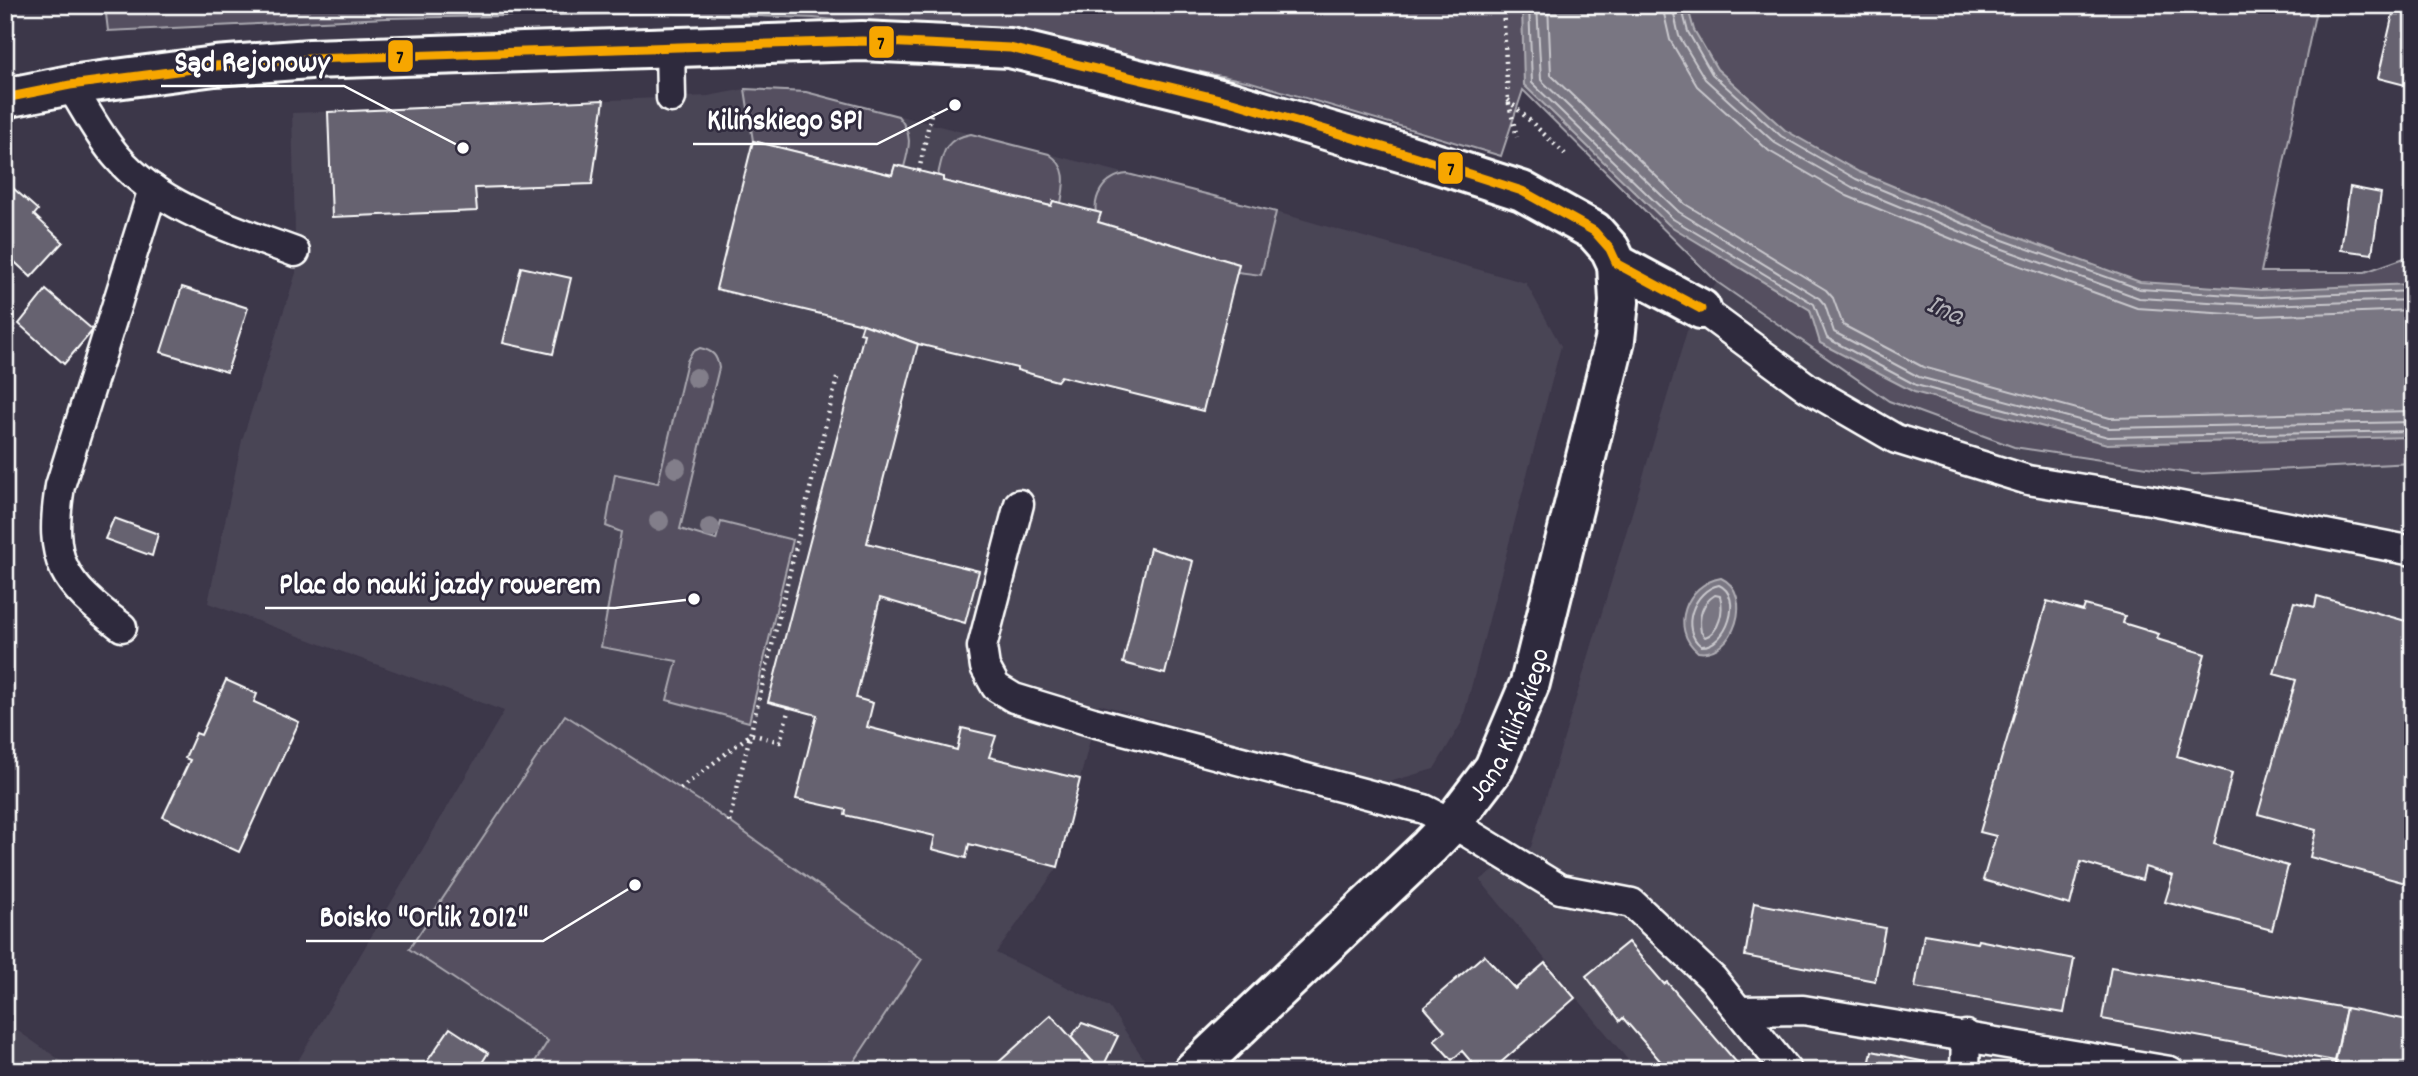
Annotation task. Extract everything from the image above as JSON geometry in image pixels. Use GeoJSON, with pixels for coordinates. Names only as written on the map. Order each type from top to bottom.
{"type":"FeatureCollection","features":[{"type":"Feature","properties":{"kind":"street"},"geometry":{"type":"LineString","coordinates":[[5,97],[70,85],[215,66],[310,59],[862,41],[1010,48],[1232,102],[1407,153],[1522,191],[1594,231],[1610,249],[1617,264],[1702,309]]}},
{"type":"Feature","properties":{"kind":"street","name":"Jana Kilińskiego"},"geometry":{"type":"LineString","coordinates":[[1192,1071],[1452,822],[1494,768],[1530,683],[1615,340],[1619,302],[1617,264]]}},
{"type":"Feature","properties":{"kind":"lane"},"geometry":{"type":"LineString","coordinates":[[670,46],[671,98]]}},
{"type":"Feature","properties":{"kind":"lane"},"geometry":{"type":"LineString","coordinates":[[70,85],[116,157],[153,189],[192,213],[295,253]]}},
{"type":"Feature","properties":{"kind":"lane"},"geometry":{"type":"LineString","coordinates":[[122,627],[90,603],[67,577],[56,546],[55,522],[60,486],[153,189]]}},
{"type":"Feature","properties":{"kind":"lane"},"geometry":{"type":"LineString","coordinates":[[1702,309],[1808,388],[1896,439],[2028,480],[2150,500],[2413,551]]}},
{"type":"Feature","properties":{"kind":"lane"},"geometry":{"type":"LineString","coordinates":[[1019,504],[982,647],[985,667],[996,687],[1014,698],[1093,722],[1424,809],[1452,822],[1560,889],[1632,903],[1713,979],[1787,1071]]}},
{"type":"Feature","properties":{"kind":"lane"},"geometry":{"type":"LineString","coordinates":[[1739,1010],[1803,1010],[2170,1071]]}},
{"type":"Feature","properties":{"kind":"lane"},"geometry":{"type":"LineString","coordinates":[[1965,1071],[1966,1035]]}},
{"type":"Feature","properties":{"kind":"path"},"geometry":{"type":"LineString","coordinates":[[1503,5],[1508,100],[1520,149]]}},
{"type":"Feature","properties":{"kind":"path"},"geometry":{"type":"LineString","coordinates":[[919,171],[932,109]]}},
{"type":"Feature","properties":{"kind":"path"},"geometry":{"type":"LineString","coordinates":[[729,822],[838,374]]}},
{"type":"Feature","properties":{"kind":"path"},"geometry":{"type":"LineString","coordinates":[[751,734],[780,742],[789,708]]}},
{"type":"Feature","properties":{"kind":"path"},"geometry":{"type":"LineString","coordinates":[[680,789],[751,734]]}},
{"type":"Feature","properties":{"kind":"shaded area"},"geometry":{"type":"Polygon","coordinates":[[[105,5],[2317,5],[2261,272],[2365,272],[2413,255],[2413,463],[2194,474],[2014,447],[1889,401],[1717,282],[1523,90],[1501,156],[1251,82],[1051,42],[814,18],[666,13],[387,18],[108,31],[105,5]]]}},
{"type":"Feature","properties":{"kind":"shaded area"},"geometry":{"type":"Polygon","coordinates":[[[745,89],[806,92],[1276,212],[1526,283],[1561,346],[1462,722],[1434,769],[1382,784],[1099,704],[1058,867],[996,953],[1109,1007],[1152,1071],[292,1071],[504,711],[208,603],[242,440],[296,273],[292,113],[708,96],[745,89]]]}},
{"type":"Feature","properties":{"kind":"shaded area"},"geometry":{"type":"Polygon","coordinates":[[[745,89],[806,92],[898,116],[909,140],[904,167],[895,165],[892,175],[753,141],[745,89]]]}},
{"type":"Feature","properties":{"kind":"shaded area"},"geometry":{"type":"Polygon","coordinates":[[[971,134],[1049,154],[1059,164],[1064,176],[1061,203],[1053,201],[1051,206],[943,181],[943,177],[938,175],[946,148],[955,139],[971,134]]]}},
{"type":"Feature","properties":{"kind":"shaded area"},"geometry":{"type":"Polygon","coordinates":[[[1128,174],[1276,212],[1261,275],[1237,272],[1239,264],[1098,222],[1096,205],[1101,190],[1112,179],[1128,174]]]}},
{"type":"Feature","properties":{"kind":"shaded area"},"geometry":{"type":"Polygon","coordinates":[[[1717,282],[1889,401],[2194,474],[2413,463],[2413,1071],[1637,1071],[1480,880],[1531,847],[1687,331],[1717,282]]]}},
{"type":"Feature","properties":{"kind":"shaded area"},"geometry":{"type":"Polygon","coordinates":[[[700,348],[714,354],[719,368],[680,529],[716,540],[721,522],[793,540],[749,722],[667,700],[677,661],[601,647],[621,532],[606,526],[615,474],[658,483],[687,361],[692,352],[700,348]]]}},
{"type":"Feature","properties":{"kind":"shaded area"},"geometry":{"type":"Polygon","coordinates":[[[565,715],[706,805],[922,959],[848,1071],[529,1071],[548,1041],[409,949],[565,715]]]}},
{"type":"Feature","properties":{"kind":"shaded area"},"geometry":{"type":"Polygon","coordinates":[[[5,1022],[76,1071],[5,1071],[5,1022]]]}},
{"type":"Feature","properties":{"kind":"water","name":"Ina"},"geometry":{"type":"Polygon","coordinates":[[[1522,5],[1687,5],[1694,30],[1717,69],[1785,130],[1859,172],[2006,233],[2140,282],[2261,290],[2413,284],[2413,437],[2107,444],[1914,392],[1820,343],[1810,310],[1669,225],[1524,85],[1522,5]]]}},
{"type":"Feature","properties":{"kind":"water"},"geometry":{"type":"Polygon","coordinates":[[[1721,578],[1731,586],[1737,597],[1736,623],[1722,645],[1711,651],[1698,652],[1684,632],[1686,609],[1699,589],[1721,578]]]}},
{"type":"Feature","properties":{"kind":"building"},"geometry":{"type":"Polygon","coordinates":[[[2395,5],[2413,5],[2413,87],[2378,78],[2395,5]]]}},
{"type":"Feature","properties":{"kind":"building"},"geometry":{"type":"Polygon","coordinates":[[[604,100],[592,184],[475,188],[477,211],[332,217],[328,112],[604,100]]]}},
{"type":"Feature","properties":{"kind":"building"},"geometry":{"type":"Polygon","coordinates":[[[753,141],[892,175],[895,165],[943,177],[943,181],[1051,206],[1053,201],[1101,213],[1098,222],[1239,264],[1203,411],[1061,376],[1057,381],[1017,368],[918,344],[863,324],[716,289],[753,141]]]}},
{"type":"Feature","properties":{"kind":"building"},"geometry":{"type":"Polygon","coordinates":[[[5,181],[38,210],[34,215],[63,242],[31,277],[5,253],[5,181]]]}},
{"type":"Feature","properties":{"kind":"building"},"geometry":{"type":"Polygon","coordinates":[[[2350,187],[2381,193],[2372,254],[2341,250],[2350,187]]]}},
{"type":"Feature","properties":{"kind":"building"},"geometry":{"type":"Polygon","coordinates":[[[521,267],[571,278],[553,354],[503,343],[521,267]]]}},
{"type":"Feature","properties":{"kind":"building"},"geometry":{"type":"Polygon","coordinates":[[[182,287],[248,308],[227,372],[161,352],[182,287]]]}},
{"type":"Feature","properties":{"kind":"building"},"geometry":{"type":"Polygon","coordinates":[[[46,290],[93,330],[64,364],[19,324],[46,290]]]}},
{"type":"Feature","properties":{"kind":"building"},"geometry":{"type":"Polygon","coordinates":[[[863,324],[918,344],[867,543],[979,571],[965,623],[880,598],[856,698],[873,703],[867,727],[957,750],[962,728],[996,736],[989,757],[1080,779],[1058,867],[969,844],[966,858],[932,849],[935,836],[845,815],[846,810],[796,799],[817,715],[768,702],[864,334],[860,333],[863,324]]]}},
{"type":"Feature","properties":{"kind":"building"},"geometry":{"type":"Polygon","coordinates":[[[114,518],[158,534],[152,556],[105,539],[114,518]]]}},
{"type":"Feature","properties":{"kind":"building"},"geometry":{"type":"Polygon","coordinates":[[[1150,548],[1193,561],[1165,674],[1123,663],[1150,548]]]}},
{"type":"Feature","properties":{"kind":"building"},"geometry":{"type":"Polygon","coordinates":[[[2317,596],[2413,623],[2413,885],[2310,857],[2316,830],[2258,814],[2296,680],[2274,674],[2294,602],[2315,607],[2317,596]]]}},
{"type":"Feature","properties":{"kind":"building"},"geometry":{"type":"Polygon","coordinates":[[[2047,601],[2083,611],[2085,605],[2125,616],[2123,623],[2159,634],[2157,639],[2205,654],[2177,756],[2232,773],[2214,844],[2288,866],[2272,930],[2165,902],[2173,876],[2145,867],[2142,880],[2081,862],[2070,905],[1983,880],[1996,836],[1980,832],[2047,601]]]}},
{"type":"Feature","properties":{"kind":"building"},"geometry":{"type":"Polygon","coordinates":[[[226,680],[257,694],[254,702],[299,722],[239,852],[163,817],[190,760],[185,758],[196,733],[201,735],[226,680]]]}},
{"type":"Feature","properties":{"kind":"building"},"geometry":{"type":"Polygon","coordinates":[[[1754,903],[1885,928],[1875,981],[1745,956],[1754,903]]]}},
{"type":"Feature","properties":{"kind":"building"},"geometry":{"type":"Polygon","coordinates":[[[1924,934],[1977,943],[1978,940],[2074,959],[2064,1013],[1915,988],[1924,934]]]}},
{"type":"Feature","properties":{"kind":"building"},"geometry":{"type":"Polygon","coordinates":[[[1628,942],[1664,984],[1667,982],[1744,1071],[1669,1071],[1623,1018],[1620,1021],[1586,976],[1628,942]]]}},
{"type":"Feature","properties":{"kind":"building"},"geometry":{"type":"Polygon","coordinates":[[[1484,955],[1515,989],[1545,963],[1575,998],[1491,1071],[1479,1071],[1462,1051],[1452,1060],[1434,1040],[1445,1031],[1424,1007],[1484,955]]]}},
{"type":"Feature","properties":{"kind":"building"},"geometry":{"type":"Polygon","coordinates":[[[2111,967],[2346,1008],[2335,1061],[2102,1019],[2111,967]]]}},
{"type":"Feature","properties":{"kind":"building"},"geometry":{"type":"Polygon","coordinates":[[[2346,1008],[2413,1021],[2413,1071],[2372,1071],[2335,1064],[2346,1008]]]}},
{"type":"Feature","properties":{"kind":"building"},"geometry":{"type":"Polygon","coordinates":[[[1051,1015],[1101,1071],[989,1071],[1051,1015]]]}},
{"type":"Feature","properties":{"kind":"building"},"geometry":{"type":"Polygon","coordinates":[[[1082,1023],[1118,1036],[1101,1071],[1071,1037],[1082,1023]]]}},
{"type":"Feature","properties":{"kind":"building"},"geometry":{"type":"Polygon","coordinates":[[[450,1028],[488,1053],[477,1071],[431,1071],[424,1066],[450,1028]]]}},
{"type":"Feature","properties":{"kind":"building"},"geometry":{"type":"Polygon","coordinates":[[[1872,1051],[1926,1062],[1924,1071],[1868,1071],[1872,1051]]]}},
{"type":"Feature","properties":{"kind":"transit line","name":"7"},"geometry":{"type":"LineString","coordinates":[[5,98],[70,85],[215,66],[310,59],[862,41],[1010,48],[1232,102],[1522,191],[1594,231],[1610,249],[1617,264],[1701,309]]}},
{"type":"Feature","properties":{"kind":"place","name":"Kilińskiego SP1"},"geometry":{"type":"Point","coordinates":[955,105]}},
{"type":"Feature","properties":{"kind":"place","name":"Sąd Rejonowy"},"geometry":{"type":"Point","coordinates":[463,148]}},
{"type":"Feature","properties":{"kind":"place","name":"Plac do nauki jazdy rowerem"},"geometry":{"type":"Point","coordinates":[694,599]}},
{"type":"Feature","properties":{"kind":"place","name":"Boisko \"Orlik 2012\""},"geometry":{"type":"Point","coordinates":[635,885]}}]}
